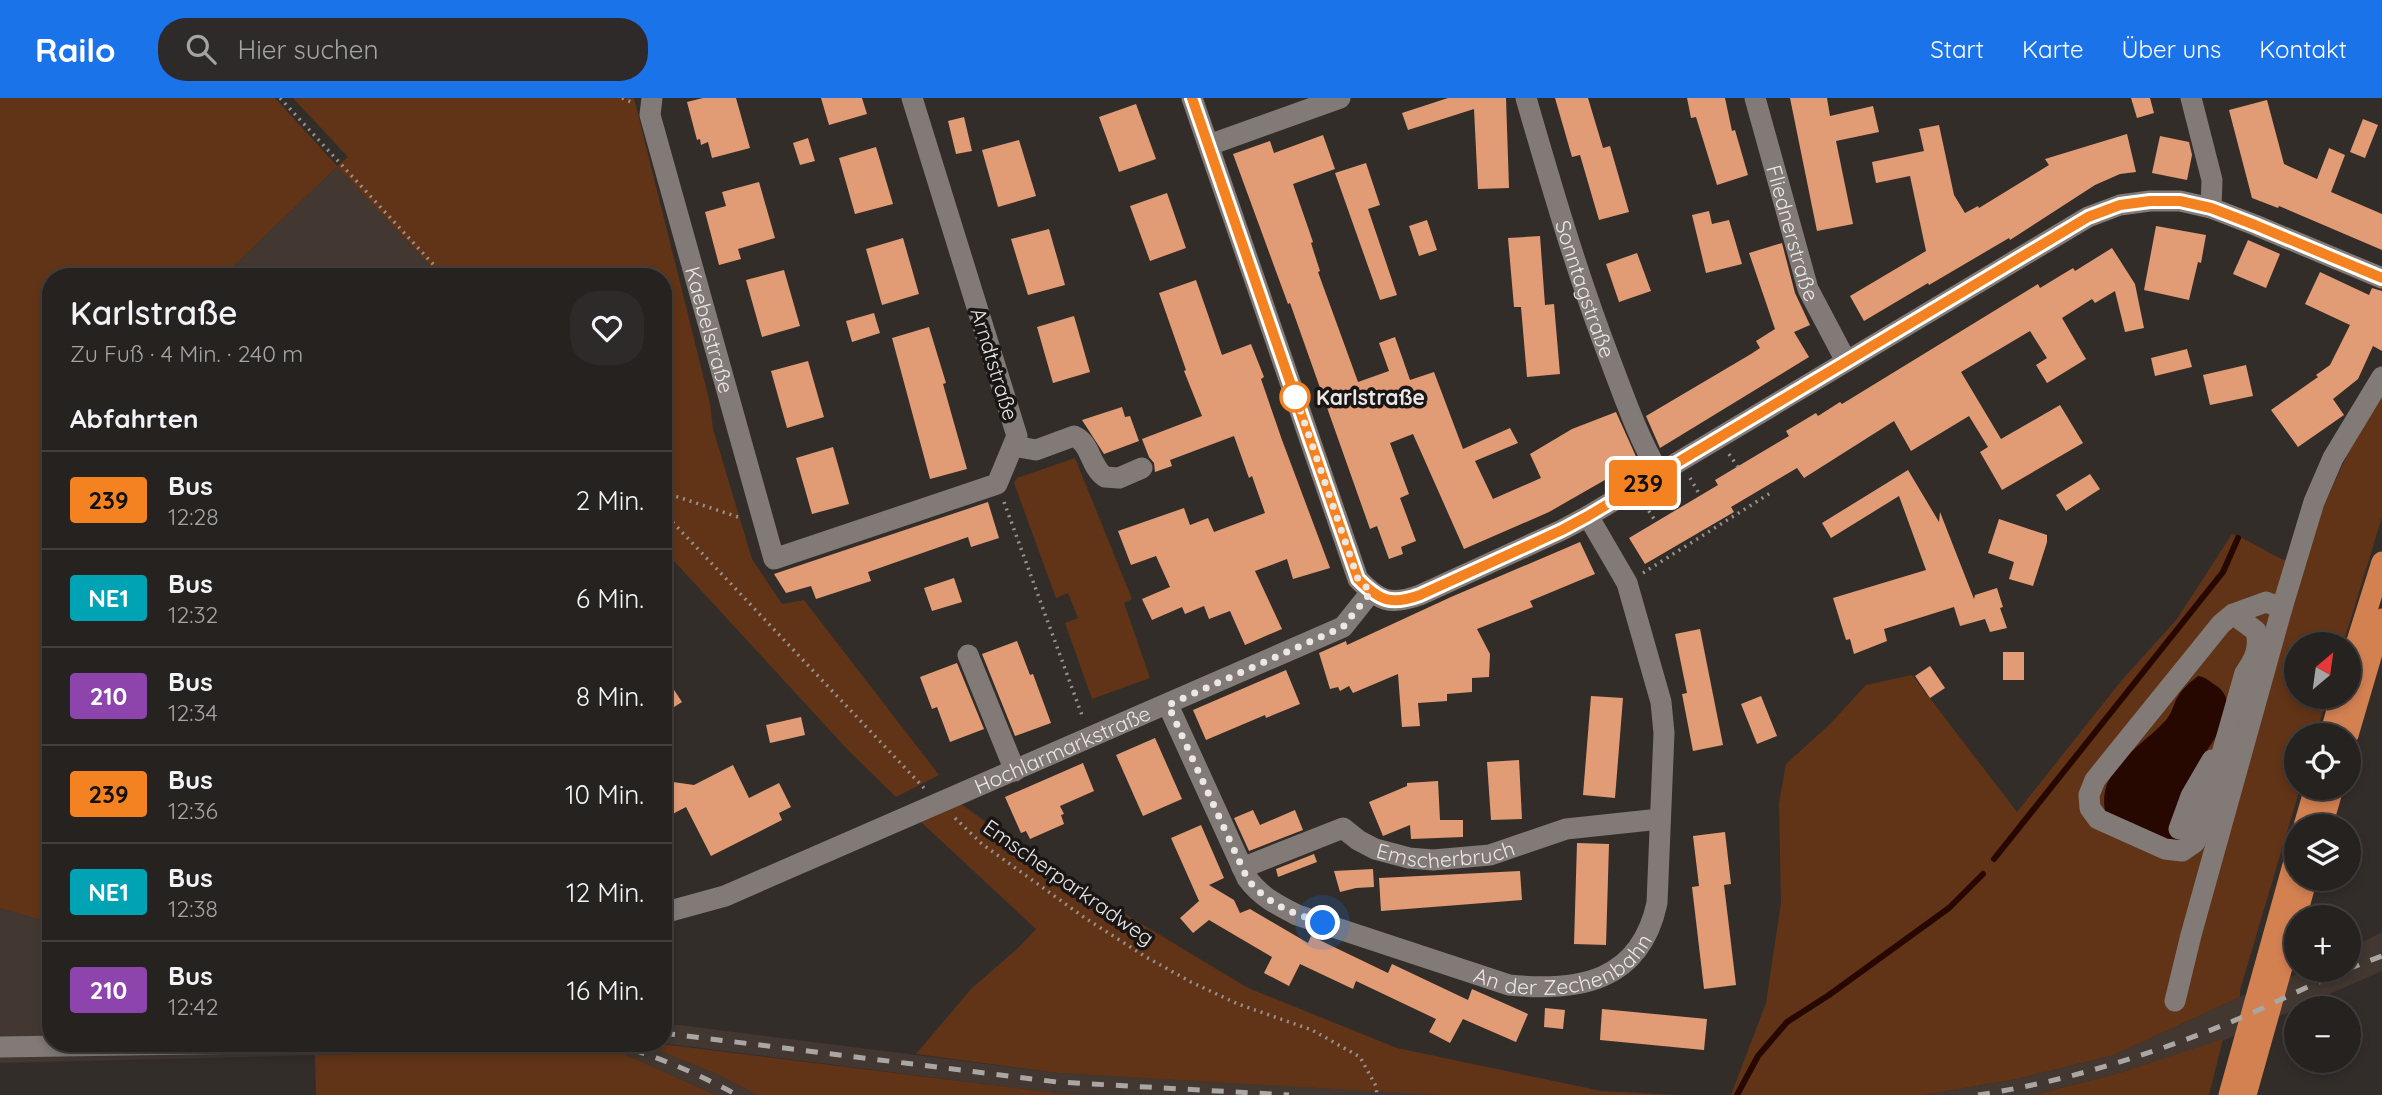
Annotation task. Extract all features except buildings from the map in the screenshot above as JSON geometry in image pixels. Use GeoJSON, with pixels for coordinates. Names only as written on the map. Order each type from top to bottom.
{"type":"FeatureCollection","features":[{"type":"Feature","properties":{"kind":"highway"},"geometry":{"type":"LineString","coordinates":[[2360,632],[2382,562]]}},
{"type":"Feature","properties":{"kind":"highway"},"geometry":{"type":"LineString","coordinates":[[2352,723],[2382,619]]}},
{"type":"Feature","properties":{"kind":"highway"},"geometry":{"type":"LineString","coordinates":[[2229,1095],[2256,1027],[2288,891]]}},
{"type":"Feature","properties":{"kind":"highway"},"geometry":{"type":"LineString","coordinates":[[2267,987],[2301,891]]}},
{"type":"Feature","properties":{"kind":"highway"},"geometry":{"type":"LineString","coordinates":[[2246,1095],[2256,1027]]}},
{"type":"Feature","properties":{"kind":"street","name":"Arndtstraße"},"geometry":{"type":"LineString","coordinates":[[912,98],[1017,436],[997,484]]}},
{"type":"Feature","properties":{"kind":"street"},"geometry":{"type":"LineString","coordinates":[[1192,98],[1358,579],[1371,592],[1389,600],[1408,599],[1588,516],[2088,217],[2120,205],[2180,201],[2211,208],[2382,278]]}},
{"type":"Feature","properties":{"kind":"street"},"geometry":{"type":"LineString","coordinates":[[1209,145],[1340,98]]}},
{"type":"Feature","properties":{"kind":"street","name":"Sonntagstraße"},"geometry":{"type":"LineString","coordinates":[[1526,98],[1592,313],[1644,448],[1660,473]]}},
{"type":"Feature","properties":{"kind":"street","name":"Fliednerstraße"},"geometry":{"type":"LineString","coordinates":[[1755,98],[1808,289],[1846,361]]}},
{"type":"Feature","properties":{"kind":"street"},"geometry":{"type":"LineString","coordinates":[[2190,98],[2212,180],[2211,208]]}},
{"type":"Feature","properties":{"kind":"street","name":"Kaebelstraße"},"geometry":{"type":"LineString","coordinates":[[652,99],[650,115],[774,559],[997,484]]}},
{"type":"Feature","properties":{"kind":"street"},"geometry":{"type":"LineString","coordinates":[[2175,1001],[2282,608],[2314,502],[2333,458],[2382,377]]}},
{"type":"Feature","properties":{"kind":"street"},"geometry":{"type":"LineString","coordinates":[[1013,446],[1036,450],[1074,436],[1083,442],[1093,464],[1105,477],[1119,478],[1142,468]]}},
{"type":"Feature","properties":{"kind":"street","name":"An der Zechenbahn"},"geometry":{"type":"LineString","coordinates":[[1168,705],[1242,867],[1255,889],[1268,900],[1297,915],[1509,985],[1568,985],[1592,981],[1611,973],[1633,955],[1646,939],[1657,903],[1664,733],[1661,702],[1627,583],[1588,516]]}},
{"type":"Feature","properties":{"kind":"street","name":"Hochlarmarkstraße"},"geometry":{"type":"LineString","coordinates":[[672,911],[725,896],[1343,627],[1371,592]]}},
{"type":"Feature","properties":{"kind":"street"},"geometry":{"type":"LineString","coordinates":[[2232,614],[2256,631],[2259,643],[2254,661],[2245,673],[2195,842],[2182,851],[2165,849],[2098,819],[2090,808],[2089,795],[2095,780],[2221,624],[2232,614],[2266,602],[2282,608]]}},
{"type":"Feature","properties":{"kind":"street"},"geometry":{"type":"LineString","coordinates":[[968,655],[1016,771]]}},
{"type":"Feature","properties":{"kind":"street"},"geometry":{"type":"LineString","coordinates":[[2179,829],[2192,796],[2229,731]]}},
{"type":"Feature","properties":{"kind":"street","name":"Emscherbruch"},"geometry":{"type":"LineString","coordinates":[[1242,867],[1343,828],[1376,849],[1409,858],[1433,860],[1490,855],[1566,829],[1660,819]]}},
{"type":"Feature","properties":{"kind":"street"},"geometry":{"type":"LineString","coordinates":[[0,1047],[42,1046]]}},
{"type":"Feature","properties":{"kind":"path"},"geometry":{"type":"LineString","coordinates":[[280,98],[437,268]]}},
{"type":"Feature","properties":{"kind":"path"},"geometry":{"type":"LineString","coordinates":[[997,484],[1090,738]]}},
{"type":"Feature","properties":{"kind":"path"},"geometry":{"type":"LineString","coordinates":[[1627,583],[1772,492]]}},
{"type":"Feature","properties":{"kind":"path"},"geometry":{"type":"LineString","coordinates":[[672,495],[764,524]]}},
{"type":"Feature","properties":{"kind":"path","name":"Emscherparkradweg"},"geometry":{"type":"LineString","coordinates":[[672,521],[982,844],[1085,918],[1146,957],[1238,1004],[1312,1030],[1360,1057],[1376,1086],[1377,1095]]}},
{"type":"Feature","properties":{"kind":"shaded area"},"geometry":{"type":"Polygon","coordinates":[[[0,98],[275,98],[337,166],[348,157],[293,98],[634,98],[710,403],[713,429],[752,559],[782,604],[804,600],[939,775],[896,797],[847,749],[672,559],[672,268],[432,268],[337,167],[231,268],[42,268],[42,920],[0,908],[0,98]]]}},
{"type":"Feature","properties":{"kind":"shaded area"},"geometry":{"type":"Polygon","coordinates":[[[337,167],[432,268],[231,268],[337,167]]]}},
{"type":"Feature","properties":{"kind":"shaded area"},"geometry":{"type":"Polygon","coordinates":[[[2382,390],[2382,517],[2347,632],[2284,632],[2284,709],[2324,709],[2319,723],[2284,723],[2284,800],[2296,800],[2292,814],[2284,814],[2284,842],[2240,997],[2114,1055],[2017,1079],[1923,1095],[1731,1095],[1766,1003],[1781,903],[1779,803],[1786,764],[1830,724],[1866,685],[1912,675],[2017,812],[2122,680],[2177,619],[2232,534],[2296,564],[2369,409],[2382,390]]]}},
{"type":"Feature","properties":{"kind":"shaded area"},"geometry":{"type":"Polygon","coordinates":[[[1075,458],[1132,599],[1124,603],[1150,678],[1092,699],[1065,623],[1078,618],[1068,593],[1056,598],[1014,483],[1017,478],[1075,458]]]}},
{"type":"Feature","properties":{"kind":"shaded area"},"geometry":{"type":"Polygon","coordinates":[[[2198,676],[2217,686],[2224,694],[2226,714],[2200,763],[2189,817],[2173,844],[2105,811],[2104,796],[2114,770],[2166,720],[2180,693],[2198,676]]]}},
{"type":"Feature","properties":{"kind":"shaded area"},"geometry":{"type":"Polygon","coordinates":[[[960,803],[1047,867],[1248,988],[1397,1048],[1601,1091],[1680,1095],[1442,1095],[1058,1073],[916,1054],[971,989],[1036,929],[921,822],[960,803]]]}},
{"type":"Feature","properties":{"kind":"shaded area"},"geometry":{"type":"Polygon","coordinates":[[[0,908],[42,920],[42,1052],[448,1052],[0,1063],[0,908]]]}},
{"type":"Feature","properties":{"kind":"shaded area"},"geometry":{"type":"Polygon","coordinates":[[[2382,932],[2382,971],[2361,980],[2361,943],[2382,932]]]}},
{"type":"Feature","properties":{"kind":"shaded area"},"geometry":{"type":"Polygon","coordinates":[[[2284,980],[2284,982],[2357,982],[2325,996],[2284,996],[2284,1014],[2227,1039],[2119,1073],[2034,1095],[1923,1095],[2017,1079],[2114,1055],[2284,980]]]}},
{"type":"Feature","properties":{"kind":"shaded area"},"geometry":{"type":"Polygon","coordinates":[[[672,1024],[1058,1073],[1442,1095],[1056,1093],[672,1044],[672,1024]]]}},
{"type":"Feature","properties":{"kind":"shaded area"},"geometry":{"type":"Polygon","coordinates":[[[2223,1039],[2209,1095],[2034,1095],[2119,1073],[2223,1039]]]}},
{"type":"Feature","properties":{"kind":"shaded area"},"geometry":{"type":"Polygon","coordinates":[[[672,1045],[1056,1093],[1099,1095],[757,1095],[719,1075],[663,1052],[672,1052],[672,1045]]]}},
{"type":"Feature","properties":{"kind":"shaded area"},"geometry":{"type":"Polygon","coordinates":[[[620,1052],[664,1052],[719,1075],[757,1095],[716,1095],[620,1052]]]}},
{"type":"Feature","properties":{"kind":"shaded area"},"geometry":{"type":"Polygon","coordinates":[[[620,1052],[716,1095],[316,1095],[315,1055],[620,1052]]]}},
{"type":"Feature","properties":{"kind":"waterway"},"geometry":{"type":"LineString","coordinates":[[1994,859],[2223,572],[2238,538]]}},
{"type":"Feature","properties":{"kind":"waterway"},"geometry":{"type":"LineString","coordinates":[[1737,1095],[1758,1056],[1787,1022],[1949,908],[1983,874]]}},
{"type":"Feature","properties":{"kind":"railway"},"geometry":{"type":"LineString","coordinates":[[2361,964],[2382,956]]}},
{"type":"Feature","properties":{"kind":"railway"},"geometry":{"type":"LineString","coordinates":[[1978,1095],[2074,1075],[2169,1046],[2231,1022],[2318,982]]}},
{"type":"Feature","properties":{"kind":"railway"},"geometry":{"type":"LineString","coordinates":[[672,1034],[1057,1082],[1289,1095]]}},
{"type":"Feature","properties":{"kind":"railway"},"geometry":{"type":"LineString","coordinates":[[640,1052],[675,1065],[737,1095]]}},
{"type":"Feature","properties":{"kind":"bus line","name":"239"},"geometry":{"type":"LineString","coordinates":[[1192,98],[1358,579],[1371,592],[1389,600],[1400,601],[1420,595],[1562,530],[2088,217],[2120,205],[2180,201],[2211,208],[2382,278]]}},
{"type":"Feature","properties":{"kind":"place","name":"Karlstraße"},"geometry":{"type":"Point","coordinates":[1295,397]}},
{"type":"Feature","properties":{"kind":"route"},"geometry":{"type":"LineString","coordinates":[[1295,397],[1292,386],[1358,579],[1371,592],[1343,627],[1168,705],[1247,878],[1268,900],[1297,915],[1323,923]]}}]}
